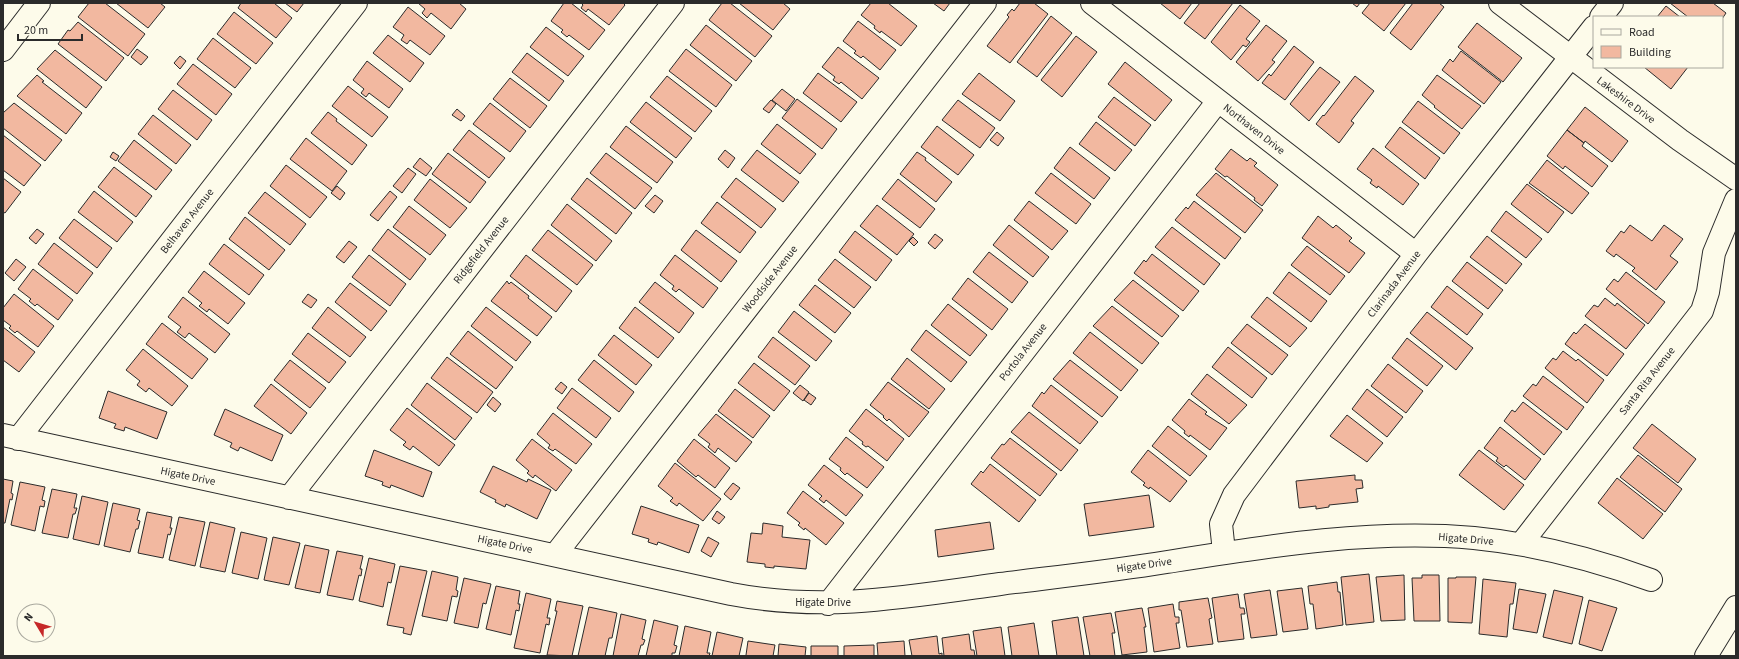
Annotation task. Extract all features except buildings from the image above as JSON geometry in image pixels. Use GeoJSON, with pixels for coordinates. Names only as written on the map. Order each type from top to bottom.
{"type":"FeatureCollection","features":[{"type":"Feature","properties":{"kind":"main road"},"geometry":{"type":"LineString","coordinates":[[3,50],[40,3]]}},
{"type":"Feature","properties":{"kind":"main road","name":"Belhaven Avenue"},"geometry":{"type":"LineString","coordinates":[[11,437],[356,3]]}},
{"type":"Feature","properties":{"kind":"main road","name":"Ridgefield Avenue"},"geometry":{"type":"LineString","coordinates":[[289,498],[673,3]]}},
{"type":"Feature","properties":{"kind":"main road","name":"Woodside Avenue"},"geometry":{"type":"LineString","coordinates":[[555,555],[985,3]]}},
{"type":"Feature","properties":{"kind":"main road","name":"Northaven Drive"},"geometry":{"type":"LineString","coordinates":[[1092,3],[1416,254]]}},
{"type":"Feature","properties":{"kind":"main road","name":"Lakeshire Drive"},"geometry":{"type":"LineString","coordinates":[[1500,3],[1680,140],[1736,179]]}},
{"type":"Feature","properties":{"kind":"main road"},"geometry":{"type":"LineString","coordinates":[[1603,16],[1612,3]]}},
{"type":"Feature","properties":{"kind":"main road","name":"Clarinada Avenue"},"geometry":{"type":"LineString","coordinates":[[1224,552],[1221,524],[1234,495],[1416,254],[1593,28]]}},
{"type":"Feature","properties":{"kind":"main road","name":"Portola Avenue"},"geometry":{"type":"LineString","coordinates":[[828,604],[1218,101]]}},
{"type":"Feature","properties":{"kind":"main road","name":"Santa Rita Avenue"},"geometry":{"type":"LineString","coordinates":[[1521,544],[1702,312],[1708,292],[1714,253],[1736,200]]}},
{"type":"Feature","properties":{"kind":"main road","name":"Higate Drive"},"geometry":{"type":"LineString","coordinates":[[11,437],[754,598],[800,603],[828,604],[906,597],[1166,562],[1224,552],[1382,536],[1452,537],[1521,544],[1597,562],[1651,580]]}},
{"type":"Feature","properties":{"kind":"main road"},"geometry":{"type":"LineString","coordinates":[[1706,656],[1736,607]]}}]}
